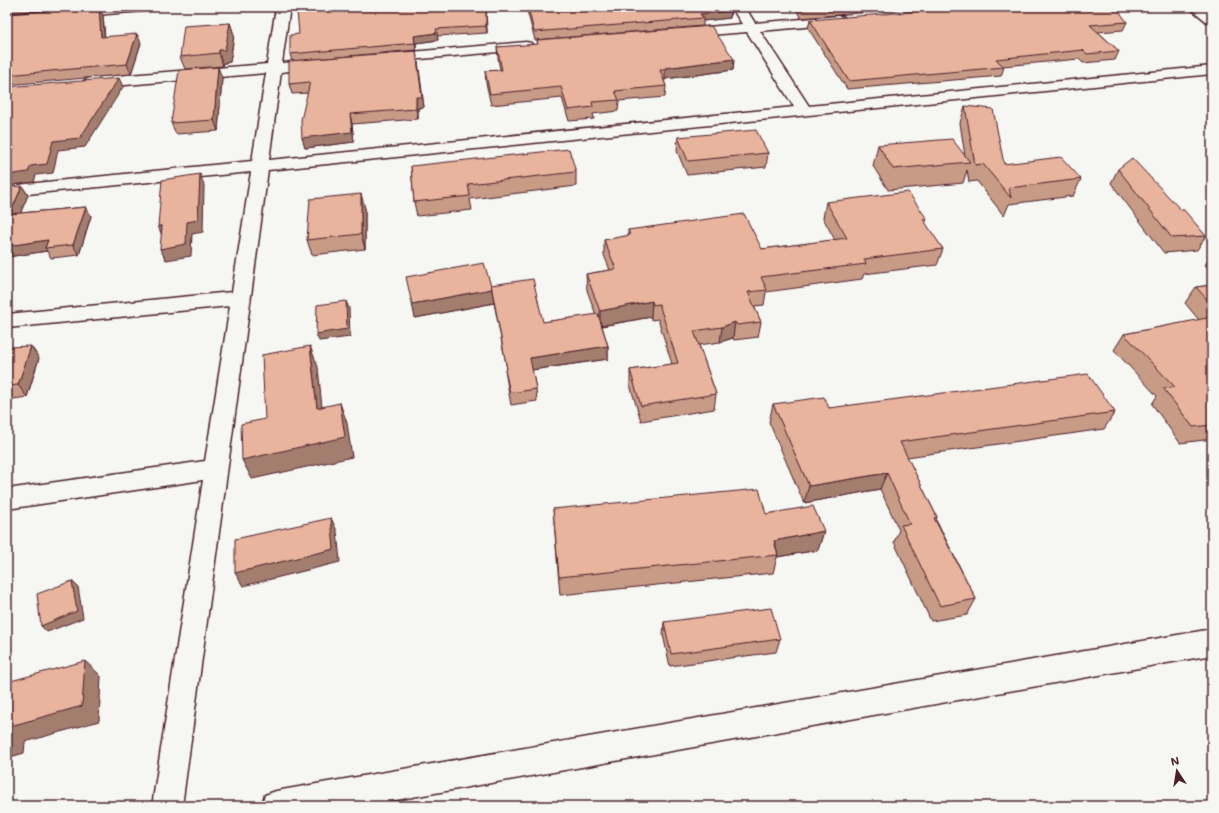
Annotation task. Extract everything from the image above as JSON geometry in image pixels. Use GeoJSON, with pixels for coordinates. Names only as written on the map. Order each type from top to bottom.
{"type":"FeatureCollection","features":[{"type":"Feature","properties":{"kind":"street"},"geometry":{"type":"LineString","coordinates":[[60,14],[144,7]]}},
{"type":"Feature","properties":{"kind":"street"},"geometry":{"type":"LineString","coordinates":[[167,806],[283,7]]}},
{"type":"Feature","properties":{"kind":"street"},"geometry":{"type":"LineString","coordinates":[[738,7],[805,112]]}},
{"type":"Feature","properties":{"kind":"street"},"geometry":{"type":"LineString","coordinates":[[1196,7],[1212,20]]}},
{"type":"Feature","properties":{"kind":"street"},"geometry":{"type":"LineString","coordinates":[[671,34],[851,19]]}},
{"type":"Feature","properties":{"kind":"street"},"geometry":{"type":"LineString","coordinates":[[377,59],[544,45]]}},
{"type":"Feature","properties":{"kind":"street"},"geometry":{"type":"LineString","coordinates":[[78,84],[329,63]]}},
{"type":"Feature","properties":{"kind":"street"},"geometry":{"type":"LineString","coordinates":[[7,191],[1212,70]]}},
{"type":"Feature","properties":{"kind":"street"},"geometry":{"type":"LineString","coordinates":[[7,321],[240,298]]}},
{"type":"Feature","properties":{"kind":"street"},"geometry":{"type":"LineString","coordinates":[[7,499],[216,470]]}},
{"type":"Feature","properties":{"kind":"street"},"geometry":{"type":"LineString","coordinates":[[276,806],[1212,642]]}},
{"type":"Feature","properties":{"kind":"building"},"geometry":{"type":"Polygon","coordinates":[[[99,7],[101,37],[137,34],[127,64],[7,75],[7,14],[99,7]]]}},
{"type":"Feature","properties":{"kind":"building"},"geometry":{"type":"Polygon","coordinates":[[[343,7],[486,7],[486,26],[436,29],[437,33],[414,36],[415,43],[290,54],[290,35],[299,34],[297,10],[343,7]]]}},
{"type":"Feature","properties":{"kind":"building"},"geometry":{"type":"Polygon","coordinates":[[[528,7],[729,7],[731,11],[700,14],[703,18],[534,32],[528,7]]]}},
{"type":"Feature","properties":{"kind":"building"},"geometry":{"type":"Polygon","coordinates":[[[801,7],[831,7],[803,9],[801,7]]]}},
{"type":"Feature","properties":{"kind":"building"},"geometry":{"type":"Polygon","coordinates":[[[967,7],[1116,7],[1127,22],[1090,25],[1119,51],[1087,54],[1083,50],[996,59],[1004,67],[849,81],[810,20],[967,7]]]}},
{"type":"Feature","properties":{"kind":"building"},"geometry":{"type":"Polygon","coordinates":[[[230,23],[225,50],[219,50],[219,53],[180,57],[184,26],[230,23]]]}},
{"type":"Feature","properties":{"kind":"building"},"geometry":{"type":"Polygon","coordinates":[[[711,26],[734,59],[665,68],[665,70],[660,70],[666,86],[615,91],[619,100],[592,102],[593,107],[568,110],[561,87],[490,94],[485,71],[502,70],[497,47],[538,44],[537,40],[711,26]]]}},
{"type":"Feature","properties":{"kind":"building"},"geometry":{"type":"Polygon","coordinates":[[[416,51],[422,97],[416,97],[416,109],[350,114],[352,132],[302,138],[301,120],[310,82],[289,84],[289,61],[416,51]]]}},
{"type":"Feature","properties":{"kind":"building"},"geometry":{"type":"Polygon","coordinates":[[[218,67],[214,120],[171,123],[179,70],[218,67]]]}},
{"type":"Feature","properties":{"kind":"building"},"geometry":{"type":"Polygon","coordinates":[[[119,78],[80,138],[53,141],[47,164],[31,166],[28,172],[7,175],[7,87],[119,78]]]}},
{"type":"Feature","properties":{"kind":"building"},"geometry":{"type":"Polygon","coordinates":[[[965,106],[993,109],[1004,164],[1061,157],[1081,179],[1009,188],[1011,198],[983,164],[975,165],[965,106]]]}},
{"type":"Feature","properties":{"kind":"building"},"geometry":{"type":"Polygon","coordinates":[[[756,130],[768,153],[688,161],[678,137],[756,130]]]}},
{"type":"Feature","properties":{"kind":"building"},"geometry":{"type":"Polygon","coordinates":[[[952,139],[970,162],[893,169],[878,145],[952,139]]]}},
{"type":"Feature","properties":{"kind":"building"},"geometry":{"type":"Polygon","coordinates":[[[569,149],[576,172],[468,184],[470,196],[414,202],[411,166],[569,149]]]}},
{"type":"Feature","properties":{"kind":"building"},"geometry":{"type":"Polygon","coordinates":[[[1132,158],[1181,210],[1184,210],[1206,236],[1172,238],[1118,169],[1132,158]]]}},
{"type":"Feature","properties":{"kind":"building"},"geometry":{"type":"Polygon","coordinates":[[[200,174],[198,220],[187,222],[186,244],[160,249],[162,226],[158,226],[162,180],[200,174]]]}},
{"type":"Feature","properties":{"kind":"building"},"geometry":{"type":"Polygon","coordinates":[[[22,186],[10,214],[86,207],[73,245],[45,248],[48,240],[7,246],[7,187],[22,186]]]}},
{"type":"Feature","properties":{"kind":"building"},"geometry":{"type":"Polygon","coordinates":[[[908,192],[927,219],[923,219],[943,249],[864,259],[866,264],[761,277],[767,290],[748,292],[761,322],[737,325],[735,322],[722,327],[694,331],[716,394],[641,406],[630,370],[678,363],[659,304],[653,305],[652,301],[600,311],[586,274],[616,269],[604,240],[630,235],[628,230],[744,214],[762,249],[847,238],[826,202],[908,192]]]}},
{"type":"Feature","properties":{"kind":"building"},"geometry":{"type":"Polygon","coordinates":[[[361,194],[361,234],[307,240],[310,199],[361,194]]]}},
{"type":"Feature","properties":{"kind":"building"},"geometry":{"type":"Polygon","coordinates":[[[484,263],[492,289],[412,304],[406,277],[484,263]]]}},
{"type":"Feature","properties":{"kind":"building"},"geometry":{"type":"Polygon","coordinates":[[[533,279],[543,322],[598,314],[608,346],[530,358],[536,389],[510,393],[505,370],[507,369],[491,285],[533,279]]]}},
{"type":"Feature","properties":{"kind":"building"},"geometry":{"type":"Polygon","coordinates":[[[1212,285],[1212,305],[1196,287],[1212,285]]]}},
{"type":"Feature","properties":{"kind":"building"},"geometry":{"type":"Polygon","coordinates":[[[346,301],[347,329],[316,334],[317,305],[346,301]]]}},
{"type":"Feature","properties":{"kind":"building"},"geometry":{"type":"Polygon","coordinates":[[[1212,317],[1212,425],[1193,427],[1163,388],[1175,387],[1124,334],[1212,317]]]}},
{"type":"Feature","properties":{"kind":"building"},"geometry":{"type":"Polygon","coordinates":[[[31,346],[18,385],[7,386],[7,347],[31,346]]]}},
{"type":"Feature","properties":{"kind":"building"},"geometry":{"type":"Polygon","coordinates":[[[310,346],[317,408],[340,403],[345,437],[242,460],[241,424],[265,419],[262,355],[310,346]]]}},
{"type":"Feature","properties":{"kind":"building"},"geometry":{"type":"Polygon","coordinates":[[[1088,374],[1115,412],[900,442],[937,517],[934,518],[976,599],[940,606],[901,525],[910,524],[887,473],[809,486],[773,404],[824,397],[829,408],[1088,374]]]}},
{"type":"Feature","properties":{"kind":"building"},"geometry":{"type":"Polygon","coordinates":[[[759,489],[766,514],[813,506],[824,531],[774,541],[778,555],[559,577],[553,509],[759,489]]]}},
{"type":"Feature","properties":{"kind":"building"},"geometry":{"type":"Polygon","coordinates":[[[331,518],[334,549],[235,573],[235,539],[331,518]]]}},
{"type":"Feature","properties":{"kind":"building"},"geometry":{"type":"Polygon","coordinates":[[[72,581],[77,611],[41,626],[37,594],[72,581]]]}},
{"type":"Feature","properties":{"kind":"building"},"geometry":{"type":"Polygon","coordinates":[[[771,608],[780,639],[671,654],[664,622],[771,608]]]}},
{"type":"Feature","properties":{"kind":"building"},"geometry":{"type":"Polygon","coordinates":[[[85,661],[82,706],[7,727],[7,682],[85,661]]]}}]}
